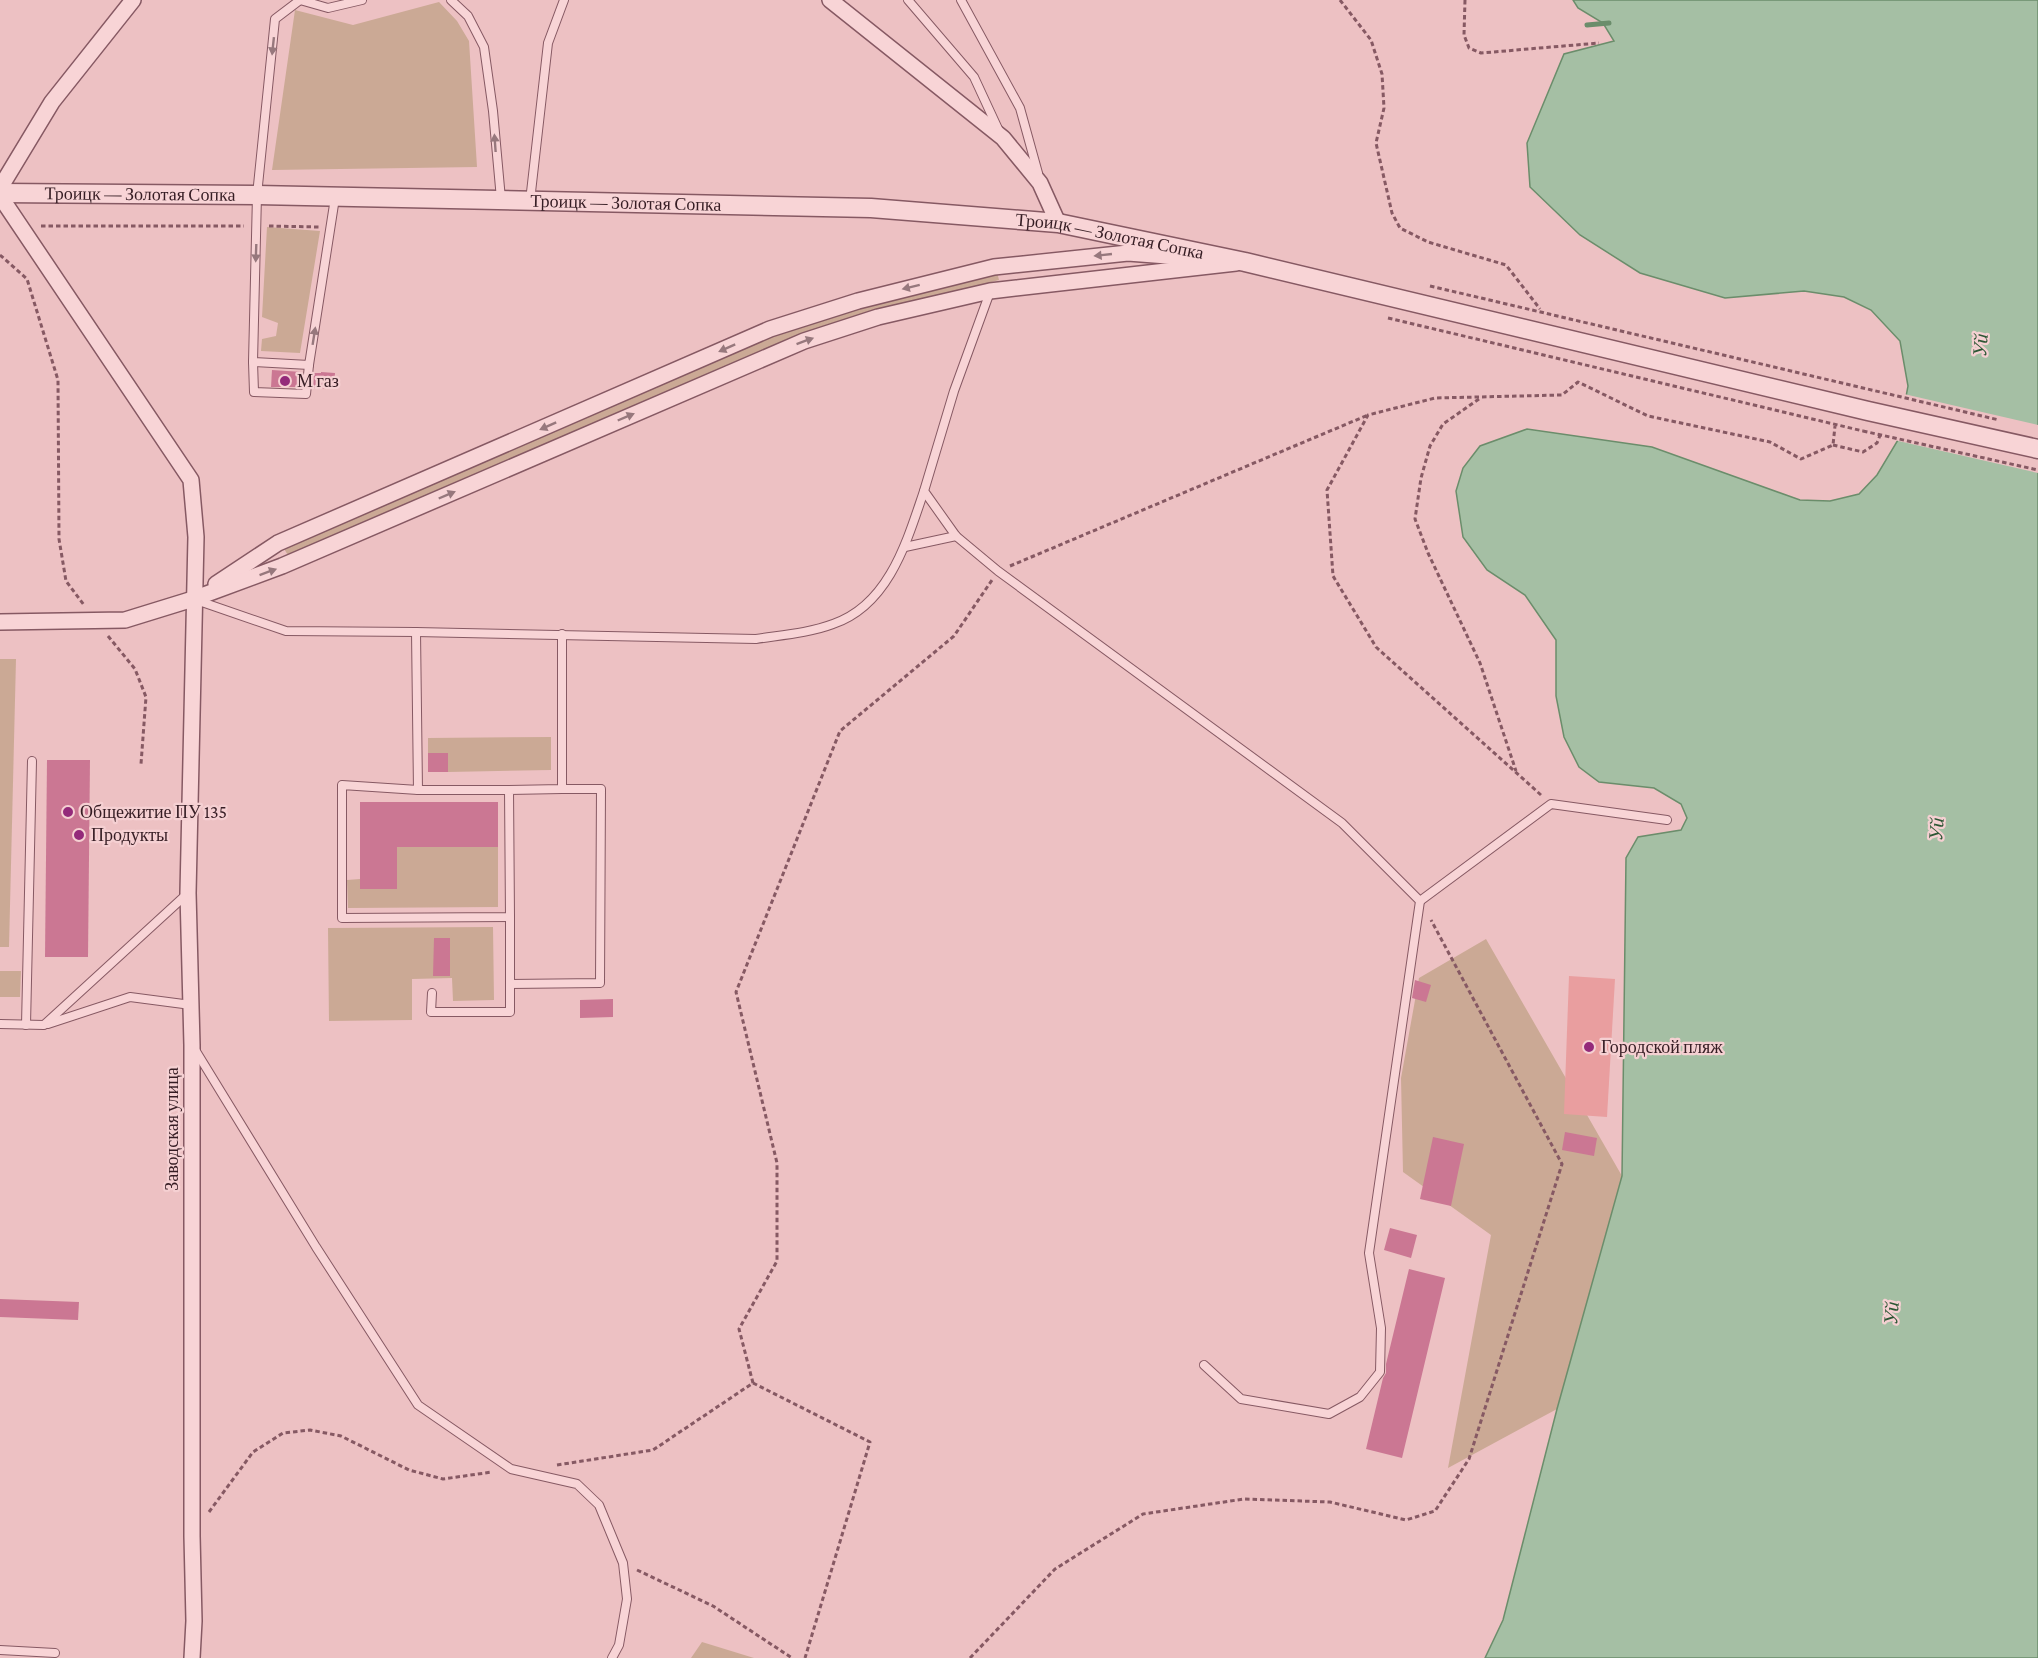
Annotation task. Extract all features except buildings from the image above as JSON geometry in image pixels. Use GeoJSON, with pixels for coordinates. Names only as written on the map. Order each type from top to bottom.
{"type":"FeatureCollection","features":[{"type":"Feature","properties":{"kind":"street"},"geometry":{"type":"LineString","coordinates":[[0,193],[52,102],[133,0]]}},
{"type":"Feature","properties":{"kind":"street"},"geometry":{"type":"LineString","coordinates":[[830,0],[1003,138],[1040,183],[1058,223]]}},
{"type":"Feature","properties":{"kind":"street","name":"Троицк — Золотая Сопка"},"geometry":{"type":"LineString","coordinates":[[0,193],[257,195],[871,208],[1058,223],[1245,262],[1868,411],[2038,449]]}},
{"type":"Feature","properties":{"kind":"street","name":"Заводская улица"},"geometry":{"type":"LineString","coordinates":[[0,193],[191,480],[196,537],[188,893],[192,1044],[194,1621],[192,1658]]}},
{"type":"Feature","properties":{"kind":"street"},"geometry":{"type":"LineString","coordinates":[[193,599],[278,543],[770,329],[858,301],[994,267],[1128,253],[1245,262]]}},
{"type":"Feature","properties":{"kind":"street"},"geometry":{"type":"LineString","coordinates":[[0,622],[125,620],[193,599],[282,566],[804,341],[879,317],[990,291],[1245,262]]}},
{"type":"Feature","properties":{"kind":"lane"},"geometry":{"type":"LineString","coordinates":[[335,198],[306,394],[254,392],[257,195],[275,19],[300,0],[328,8],[362,0]]}},
{"type":"Feature","properties":{"kind":"lane"},"geometry":{"type":"LineString","coordinates":[[451,0],[468,16],[484,47],[493,111],[501,201]]}},
{"type":"Feature","properties":{"kind":"lane"},"geometry":{"type":"LineString","coordinates":[[530,201],[548,43],[564,0]]}},
{"type":"Feature","properties":{"kind":"lane"},"geometry":{"type":"LineString","coordinates":[[908,0],[974,77],[1003,138]]}},
{"type":"Feature","properties":{"kind":"lane"},"geometry":{"type":"LineString","coordinates":[[962,0],[1020,108],[1040,183]]}},
{"type":"Feature","properties":{"kind":"lane"},"geometry":{"type":"LineString","coordinates":[[193,599],[286,631],[756,639],[836,624],[865,606],[892,573],[905,547],[954,391],[990,291]]}},
{"type":"Feature","properties":{"kind":"lane"},"geometry":{"type":"LineString","coordinates":[[253,362],[309,365]]}},
{"type":"Feature","properties":{"kind":"lane"},"geometry":{"type":"LineString","coordinates":[[924,491],[956,536],[998,571],[1342,824],[1420,901]]}},
{"type":"Feature","properties":{"kind":"lane"},"geometry":{"type":"LineString","coordinates":[[905,547],[956,536]]}},
{"type":"Feature","properties":{"kind":"lane"},"geometry":{"type":"LineString","coordinates":[[416,632],[418,790]]}},
{"type":"Feature","properties":{"kind":"lane"},"geometry":{"type":"LineString","coordinates":[[562,634],[562,789]]}},
{"type":"Feature","properties":{"kind":"lane"},"geometry":{"type":"LineString","coordinates":[[26,1025],[32,761]]}},
{"type":"Feature","properties":{"kind":"lane"},"geometry":{"type":"LineString","coordinates":[[510,917],[342,918],[342,785],[418,790],[601,789],[600,983],[510,984]]}},
{"type":"Feature","properties":{"kind":"lane"},"geometry":{"type":"LineString","coordinates":[[432,993],[432,1012],[510,1012],[509,790]]}},
{"type":"Feature","properties":{"kind":"lane"},"geometry":{"type":"LineString","coordinates":[[1204,1365],[1241,1399],[1329,1414],[1359,1397],[1380,1372],[1381,1328],[1369,1253],[1420,901],[1551,804],[1667,820]]}},
{"type":"Feature","properties":{"kind":"lane"},"geometry":{"type":"LineString","coordinates":[[44,1025],[188,893]]}},
{"type":"Feature","properties":{"kind":"lane"},"geometry":{"type":"LineString","coordinates":[[0,1024],[44,1025],[130,997],[191,1005]]}},
{"type":"Feature","properties":{"kind":"lane"},"geometry":{"type":"LineString","coordinates":[[192,1044],[316,1247],[418,1405],[511,1469],[577,1484],[598,1505],[623,1563],[627,1599],[619,1646],[612,1658]]}},
{"type":"Feature","properties":{"kind":"lane"},"geometry":{"type":"LineString","coordinates":[[0,1650],[55,1653]]}},
{"type":"Feature","properties":{"kind":"path"},"geometry":{"type":"LineString","coordinates":[[1340,0],[1371,40],[1382,74],[1384,108],[1376,143],[1392,213],[1400,228],[1428,242],[1506,265],[1541,310]]}},
{"type":"Feature","properties":{"kind":"path"},"geometry":{"type":"LineString","coordinates":[[1465,0],[1464,35],[1469,48],[1481,53],[1599,43]]}},
{"type":"Feature","properties":{"kind":"path"},"geometry":{"type":"LineString","coordinates":[[20,226],[331,227]]}},
{"type":"Feature","properties":{"kind":"path"},"geometry":{"type":"LineString","coordinates":[[0,255],[27,279],[58,380],[58,539],[66,581],[95,621],[135,669],[146,697],[141,764]]}},
{"type":"Feature","properties":{"kind":"path"},"geometry":{"type":"LineString","coordinates":[[1388,318],[1835,426],[2038,470]]}},
{"type":"Feature","properties":{"kind":"path"},"geometry":{"type":"LineString","coordinates":[[805,1658],[870,1442],[753,1383],[739,1329],[777,1261],[777,1163],[736,992],[840,731],[954,636],[998,571],[1368,416],[1435,398],[1562,395],[1578,382],[1648,416],[1770,442],[1801,459],[1833,446],[1863,452],[1877,443],[1883,428]]}},
{"type":"Feature","properties":{"kind":"path"},"geometry":{"type":"LineString","coordinates":[[1873,390],[2005,421]]}},
{"type":"Feature","properties":{"kind":"path"},"geometry":{"type":"LineString","coordinates":[[1480,398],[1443,424],[1430,446],[1421,478],[1415,519],[1428,553],[1480,663],[1517,774]]}},
{"type":"Feature","properties":{"kind":"path"},"geometry":{"type":"LineString","coordinates":[[1368,416],[1327,490],[1333,576],[1376,646],[1551,804]]}},
{"type":"Feature","properties":{"kind":"path"},"geometry":{"type":"LineString","coordinates":[[1833,446],[1835,426]]}},
{"type":"Feature","properties":{"kind":"path"},"geometry":{"type":"LineString","coordinates":[[970,1658],[1055,1569],[1143,1514],[1244,1499],[1330,1502],[1406,1520],[1435,1511],[1469,1459],[1562,1164],[1420,901]]}},
{"type":"Feature","properties":{"kind":"path"},"geometry":{"type":"LineString","coordinates":[[529,1473],[536,1468],[653,1449],[753,1383]]}},
{"type":"Feature","properties":{"kind":"path"},"geometry":{"type":"LineString","coordinates":[[192,1536],[253,1452],[283,1433],[310,1430],[341,1436],[409,1470],[443,1479],[511,1469]]}},
{"type":"Feature","properties":{"kind":"path"},"geometry":{"type":"LineString","coordinates":[[623,1563],[713,1606],[792,1658]]}},
{"type":"Feature","properties":{"kind":"shaded area"},"geometry":{"type":"Polygon","coordinates":[[[439,2],[457,21],[469,41],[477,167],[272,170],[295,10],[353,25],[439,2]]]}},
{"type":"Feature","properties":{"kind":"shaded area"},"geometry":{"type":"Polygon","coordinates":[[[267,227],[320,231],[300,353],[261,351],[262,339],[276,336],[278,323],[262,317],[267,227]]]}},
{"type":"Feature","properties":{"kind":"shaded area"},"geometry":{"type":"Polygon","coordinates":[[[997,272],[999,280],[833,324],[769,348],[289,557],[283,547],[762,339],[829,315],[997,272]]]}},
{"type":"Feature","properties":{"kind":"shaded area"},"geometry":{"type":"Polygon","coordinates":[[[0,659],[16,659],[9,947],[0,947],[0,659]]]}},
{"type":"Feature","properties":{"kind":"shaded area"},"geometry":{"type":"Polygon","coordinates":[[[551,737],[551,770],[448,772],[428,753],[428,738],[551,737]]]}},
{"type":"Feature","properties":{"kind":"shaded area"},"geometry":{"type":"Polygon","coordinates":[[[397,847],[498,847],[498,907],[348,908],[347,880],[360,879],[360,889],[397,847]]]}},
{"type":"Feature","properties":{"kind":"shaded area"},"geometry":{"type":"Polygon","coordinates":[[[493,927],[494,1000],[453,1001],[452,978],[412,979],[412,1020],[329,1021],[328,928],[493,927]]]}},
{"type":"Feature","properties":{"kind":"shaded area"},"geometry":{"type":"Polygon","coordinates":[[[1486,939],[1622,1176],[1557,1409],[1448,1468],[1491,1235],[1403,1172],[1401,1078],[1419,978],[1486,939]]]}},
{"type":"Feature","properties":{"kind":"shaded area"},"geometry":{"type":"Polygon","coordinates":[[[0,971],[21,971],[20,997],[0,997],[0,971]]]}},
{"type":"Feature","properties":{"kind":"shaded area"},"geometry":{"type":"Polygon","coordinates":[[[702,1642],[754,1658],[691,1658],[702,1642]]]}},
{"type":"Feature","properties":{"kind":"sand","name":"Городской пляж"},"geometry":{"type":"Polygon","coordinates":[[[1569,976],[1615,979],[1607,1117],[1564,1114],[1569,976]]]}},
{"type":"Feature","properties":{"kind":"water","name":"Уй"},"geometry":{"type":"Polygon","coordinates":[[[1573,0],[2038,0],[2038,1658],[1485,1658],[1503,1620],[1557,1409],[1622,1176],[1626,858],[1638,837],[1681,830],[1687,818],[1681,804],[1654,788],[1599,782],[1579,767],[1564,737],[1556,696],[1556,640],[1525,595],[1487,570],[1463,537],[1456,491],[1463,468],[1480,446],[1527,429],[1652,447],[1800,500],[1830,501],[1859,494],[1877,475],[1898,440],[1908,386],[1900,341],[1871,310],[1844,297],[1804,291],[1725,298],[1640,273],[1580,235],[1530,187],[1527,143],[1564,54],[1614,41],[1603,23],[1578,8],[1573,0]]]}},
{"type":"Feature","properties":{"kind":"pier"},"geometry":{"type":"Polygon","coordinates":[[[1904,394],[2038,425],[2038,473],[1894,440],[1904,394]]]}},
{"type":"Feature","properties":{"kind":"waterway"},"geometry":{"type":"LineString","coordinates":[[1587,25],[1609,23]]}},
{"type":"Feature","properties":{"kind":"place","name":"М газ"},"geometry":{"type":"Point","coordinates":[285,381]}},
{"type":"Feature","properties":{"kind":"place","name":"Общежитие ПУ 135"},"geometry":{"type":"Point","coordinates":[68,812]}},
{"type":"Feature","properties":{"kind":"place","name":"Продукты"},"geometry":{"type":"Point","coordinates":[79,835]}},
{"type":"Feature","properties":{"kind":"place","name":"Городской пляж"},"geometry":{"type":"Point","coordinates":[1589,1047]}}]}
